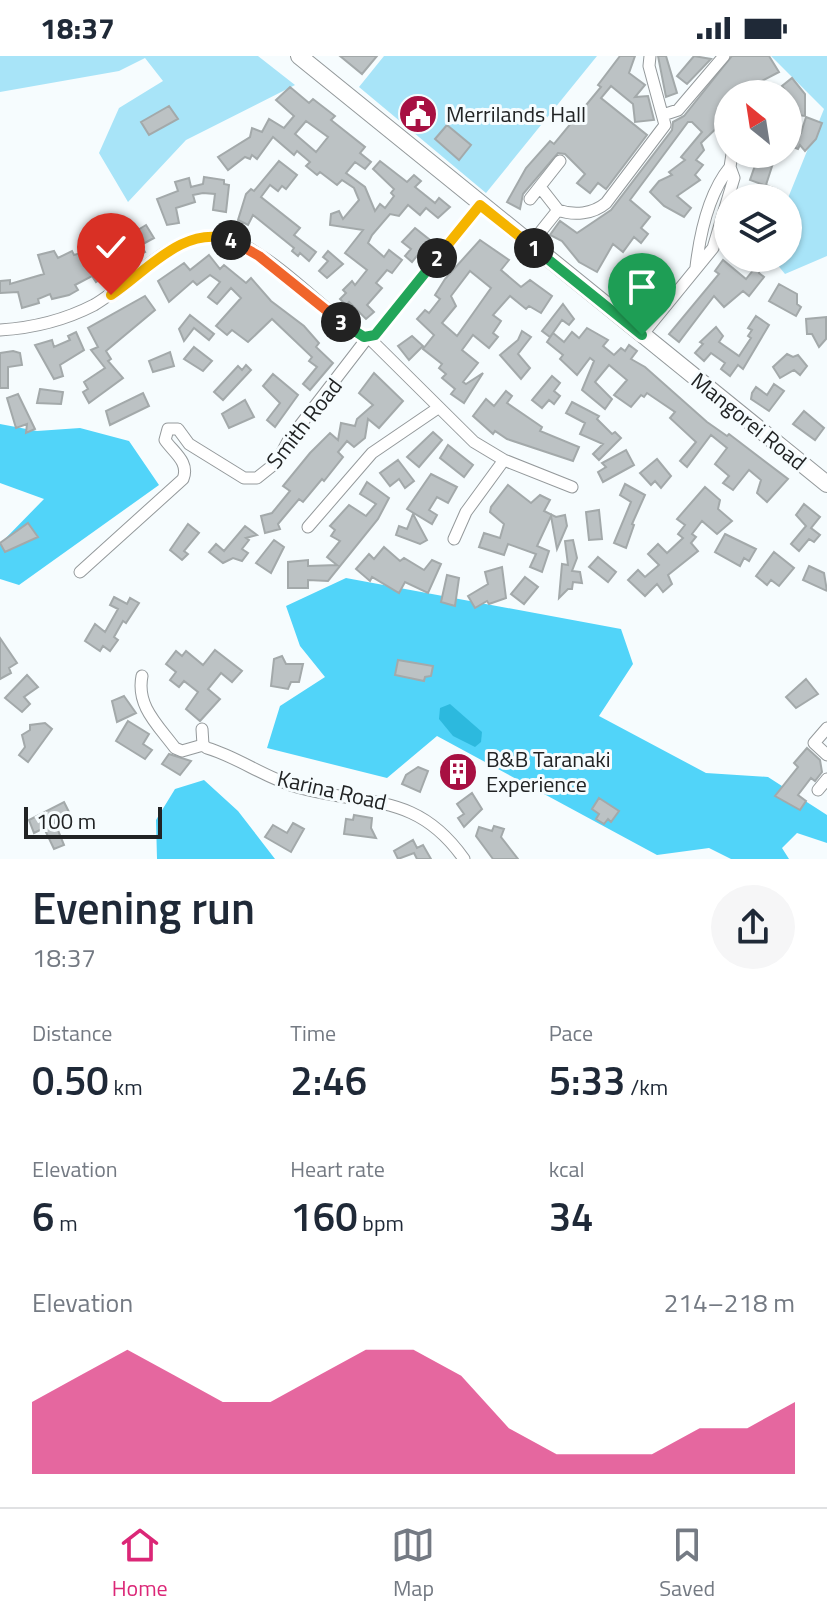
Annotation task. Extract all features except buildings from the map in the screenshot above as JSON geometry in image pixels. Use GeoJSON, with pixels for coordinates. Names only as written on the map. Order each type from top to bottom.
{"type":"FeatureCollection","features":[{"type":"Feature","properties":{"kind":"street","name":"Mangorei Road"},"geometry":{"type":"LineString","coordinates":[[299,56],[827,484]]}},
{"type":"Feature","properties":{"kind":"street"},"geometry":{"type":"LineString","coordinates":[[540,187],[558,210],[570,214],[597,210],[606,203],[665,125],[649,66],[650,56]]}},
{"type":"Feature","properties":{"kind":"street"},"geometry":{"type":"LineString","coordinates":[[663,115],[678,110],[724,56]]}},
{"type":"Feature","properties":{"kind":"street"},"geometry":{"type":"LineString","coordinates":[[530,199],[560,161]]}},
{"type":"Feature","properties":{"kind":"street"},"geometry":{"type":"LineString","coordinates":[[642,335],[696,267],[708,207],[719,181],[729,168]]}},
{"type":"Feature","properties":{"kind":"street","name":"Smith Road"},"geometry":{"type":"LineString","coordinates":[[80,572],[183,479],[185,469],[182,461],[165,440],[168,429],[178,429],[189,444],[240,476],[257,478],[277,462],[288,441],[368,337],[375,335],[480,205]]}},
{"type":"Feature","properties":{"kind":"street"},"geometry":{"type":"LineString","coordinates":[[530,245],[558,210]]}},
{"type":"Feature","properties":{"kind":"street"},"geometry":{"type":"LineString","coordinates":[[0,330],[50,322],[80,311],[130,283],[179,245],[212,236],[248,248],[353,331],[368,337],[474,442],[504,460],[572,487]]}},
{"type":"Feature","properties":{"kind":"street"},"geometry":{"type":"LineString","coordinates":[[308,527],[372,453],[438,408]]}},
{"type":"Feature","properties":{"kind":"street"},"geometry":{"type":"LineString","coordinates":[[454,539],[466,512],[504,460]]}},
{"type":"Feature","properties":{"kind":"street","name":"Karina Road"},"geometry":{"type":"LineString","coordinates":[[142,676],[139,693],[143,705],[175,748],[182,751],[203,745],[291,785],[376,799],[413,812],[441,830],[464,859]]}},
{"type":"Feature","properties":{"kind":"street"},"geometry":{"type":"LineString","coordinates":[[827,728],[814,743],[827,755]]}},
{"type":"Feature","properties":{"kind":"street"},"geometry":{"type":"LineString","coordinates":[[202,729],[203,745]]}},
{"type":"Feature","properties":{"kind":"street"},"geometry":{"type":"LineString","coordinates":[[818,790],[827,779]]}},
{"type":"Feature","properties":{"kind":"shaded area"},"geometry":{"type":"Polygon","coordinates":[[[0,56],[258,56],[295,85],[186,140],[128,202],[99,153],[119,108],[163,81],[145,58],[119,71],[0,92],[0,56]]]}},
{"type":"Feature","properties":{"kind":"shaded area"},"geometry":{"type":"Polygon","coordinates":[[[384,56],[597,56],[486,193],[359,87],[384,56]]]}},
{"type":"Feature","properties":{"kind":"shaded area"},"geometry":{"type":"Polygon","coordinates":[[[771,56],[827,56],[827,256],[802,267],[802,184],[794,184],[824,109],[802,87],[802,80],[795,80],[771,56]]]}},
{"type":"Feature","properties":{"kind":"shaded area"},"geometry":{"type":"Polygon","coordinates":[[[0,424],[37,431],[80,428],[129,441],[159,485],[19,585],[0,579],[0,544],[44,499],[0,483],[0,424]]]}},
{"type":"Feature","properties":{"kind":"shaded area"},"geometry":{"type":"Polygon","coordinates":[[[346,578],[621,629],[633,664],[599,716],[706,773],[768,777],[827,815],[827,843],[797,833],[782,848],[789,859],[731,859],[709,848],[657,855],[437,736],[387,778],[267,748],[280,706],[325,677],[300,646],[286,606],[346,578]]]}},
{"type":"Feature","properties":{"kind":"shaded area"},"geometry":{"type":"Polygon","coordinates":[[[450,704],[482,732],[481,742],[475,747],[453,736],[439,719],[440,708],[450,704]]]}},
{"type":"Feature","properties":{"kind":"shaded area"},"geometry":{"type":"Polygon","coordinates":[[[204,780],[238,811],[275,859],[157,859],[156,820],[175,789],[204,780]]]}},
{"type":"Feature","properties":{"kind":"place","name":"Merrilands Hall"},"geometry":{"type":"Point","coordinates":[418,114]}},
{"type":"Feature","properties":{"kind":"place","name":"B&B Taranaki Experience"},"geometry":{"type":"Point","coordinates":[458,772]}},
{"type":"Feature","properties":{"kind":"route"},"geometry":{"type":"LineString","coordinates":[[111,295],[188,240],[224,237],[259,256],[353,331],[371,337],[480,205],[642,335]]}}]}
